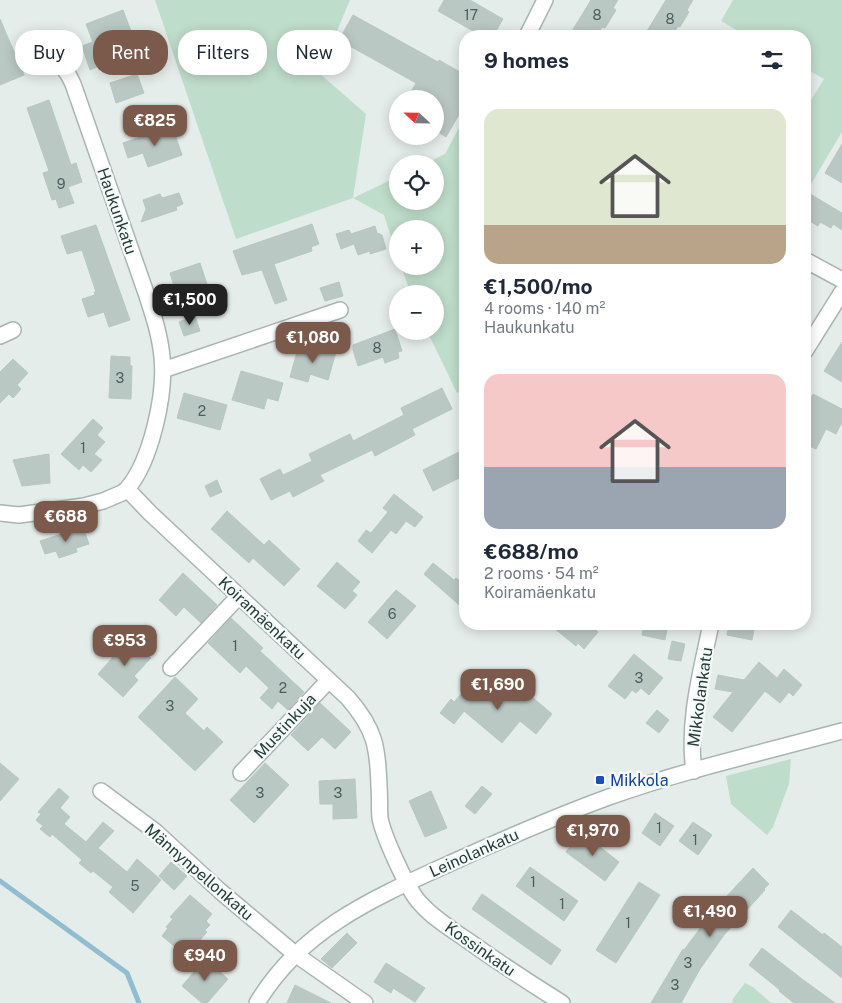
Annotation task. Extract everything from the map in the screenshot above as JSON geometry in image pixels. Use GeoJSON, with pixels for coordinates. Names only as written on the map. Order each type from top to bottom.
{"type":"FeatureCollection","features":[{"type":"Feature","properties":{"kind":"street"},"geometry":{"type":"LineString","coordinates":[[530,30],[545,0]]}},
{"type":"Feature","properties":{"kind":"street","name":"Haukunkatu"},"geometry":{"type":"LineString","coordinates":[[68,75],[157,326],[163,370],[159,406],[155,426],[137,475],[127,489]]}},
{"type":"Feature","properties":{"kind":"street"},"geometry":{"type":"LineString","coordinates":[[811,263],[842,280]]}},
{"type":"Feature","properties":{"kind":"street"},"geometry":{"type":"LineString","coordinates":[[811,341],[842,292]]}},
{"type":"Feature","properties":{"kind":"street"},"geometry":{"type":"LineString","coordinates":[[163,370],[340,310]]}},
{"type":"Feature","properties":{"kind":"street"},"geometry":{"type":"LineString","coordinates":[[0,513],[19,515],[84,506],[103,501],[127,489]]}},
{"type":"Feature","properties":{"kind":"street","name":"Koiramäenkatu"},"geometry":{"type":"LineString","coordinates":[[127,489],[150,513],[348,698],[362,714],[372,733],[379,769],[380,817],[386,839],[408,884]]}},
{"type":"Feature","properties":{"kind":"street"},"geometry":{"type":"LineString","coordinates":[[171,668],[239,596]]}},
{"type":"Feature","properties":{"kind":"street","name":"Mikkolankatu"},"geometry":{"type":"LineString","coordinates":[[694,771],[691,733],[710,630]]}},
{"type":"Feature","properties":{"kind":"street","name":"Mustinkuja"},"geometry":{"type":"LineString","coordinates":[[241,773],[329,680]]}},
{"type":"Feature","properties":{"kind":"street","name":"Leinolankatu"},"geometry":{"type":"LineString","coordinates":[[257,1003],[272,980],[295,954],[340,918],[504,839],[611,796],[694,771],[842,731]]}},
{"type":"Feature","properties":{"kind":"street","name":"Männynpellonkatu"},"geometry":{"type":"LineString","coordinates":[[102,791],[156,832],[220,891],[295,954],[365,1003]]}},
{"type":"Feature","properties":{"kind":"street","name":"Kossinkatu"},"geometry":{"type":"LineString","coordinates":[[408,884],[418,902],[436,918],[498,962],[562,1003]]}},
{"type":"Feature","properties":{"kind":"green space"},"geometry":{"type":"Polygon","coordinates":[[[155,0],[350,0],[337,30],[277,30],[277,75],[321,75],[366,114],[353,198],[236,239],[180,75],[267,75],[267,30],[178,30],[178,68],[168,38],[168,30],[165,30],[155,0]]]}},
{"type":"Feature","properties":{"kind":"green space"},"geometry":{"type":"Polygon","coordinates":[[[733,0],[842,0],[842,132],[811,184],[811,100],[824,79],[811,71],[811,30],[737,30],[721,21],[733,0]]]}},
{"type":"Feature","properties":{"kind":"green space"},"geometry":{"type":"Polygon","coordinates":[[[459,128],[459,392],[457,393],[431,340],[444,340],[444,285],[408,285],[404,275],[444,275],[444,220],[389,220],[389,230],[384,215],[353,198],[389,181],[389,210],[444,210],[443,155],[459,128]]]}},
{"type":"Feature","properties":{"kind":"green space"},"geometry":{"type":"Polygon","coordinates":[[[791,759],[789,784],[773,827],[767,835],[731,804],[726,776],[791,759]]]}},
{"type":"Feature","properties":{"kind":"green space"},"geometry":{"type":"Polygon","coordinates":[[[745,983],[753,987],[771,1003],[733,1003],[732,1000],[745,983]]]}},
{"type":"Feature","properties":{"kind":"building"},"geometry":{"type":"Polygon","coordinates":[[[444,0],[470,0],[503,19],[497,30],[471,30],[438,11],[444,0]]]}},
{"type":"Feature","properties":{"kind":"building"},"geometry":{"type":"Polygon","coordinates":[[[591,0],[618,0],[613,8],[616,10],[605,28],[602,27],[600,30],[573,30],[591,0]]]}},
{"type":"Feature","properties":{"kind":"building"},"geometry":{"type":"Polygon","coordinates":[[[666,0],[693,0],[687,10],[689,12],[680,27],[678,26],[676,30],[648,30],[666,0]]]}},
{"type":"Feature","properties":{"kind":"building"},"geometry":{"type":"Polygon","coordinates":[[[123,10],[131,30],[93,30],[93,42],[86,24],[123,10]]]}},
{"type":"Feature","properties":{"kind":"building"},"geometry":{"type":"Polygon","coordinates":[[[353,15],[459,72],[459,114],[446,137],[444,136],[444,90],[412,90],[416,83],[351,47],[351,30],[345,30],[353,15]]]}},
{"type":"Feature","properties":{"kind":"building"},"geometry":{"type":"Polygon","coordinates":[[[0,19],[15,54],[15,75],[24,75],[0,85],[0,19]]]}},
{"type":"Feature","properties":{"kind":"building"},"geometry":{"type":"Polygon","coordinates":[[[93,42],[93,69],[90,70],[83,49],[83,46],[93,42]]]}},
{"type":"Feature","properties":{"kind":"building"},"geometry":{"type":"Polygon","coordinates":[[[137,75],[144,93],[116,103],[110,83],[137,75]]]}},
{"type":"Feature","properties":{"kind":"building"},"geometry":{"type":"Polygon","coordinates":[[[49,100],[71,165],[76,163],[82,182],[68,187],[74,203],[59,208],[56,199],[52,200],[43,173],[49,171],[27,108],[49,100]]]}},
{"type":"Feature","properties":{"kind":"building"},"geometry":{"type":"Polygon","coordinates":[[[172,126],[182,155],[148,167],[143,153],[128,158],[123,143],[172,126]]]}},
{"type":"Feature","properties":{"kind":"building"},"geometry":{"type":"Polygon","coordinates":[[[842,144],[842,183],[825,173],[842,144]]]}},
{"type":"Feature","properties":{"kind":"building"},"geometry":{"type":"Polygon","coordinates":[[[179,193],[183,204],[176,207],[177,210],[141,222],[146,209],[143,200],[160,194],[162,198],[179,193]]]}},
{"type":"Feature","properties":{"kind":"building"},"geometry":{"type":"Polygon","coordinates":[[[811,195],[842,213],[842,230],[833,224],[831,228],[820,222],[818,226],[811,222],[811,195]]]}},
{"type":"Feature","properties":{"kind":"building"},"geometry":{"type":"Polygon","coordinates":[[[312,224],[319,244],[311,247],[312,251],[274,264],[287,300],[275,304],[262,270],[242,275],[233,251],[312,224]]]}},
{"type":"Feature","properties":{"kind":"building"},"geometry":{"type":"Polygon","coordinates":[[[96,225],[130,320],[109,327],[104,312],[88,317],[82,299],[95,295],[94,292],[96,292],[82,250],[67,254],[61,236],[96,225]]]}},
{"type":"Feature","properties":{"kind":"building"},"geometry":{"type":"Polygon","coordinates":[[[375,226],[377,233],[382,235],[386,249],[370,254],[370,251],[358,255],[354,244],[341,249],[336,234],[349,230],[351,234],[375,226]]]}},
{"type":"Feature","properties":{"kind":"building"},"geometry":{"type":"Polygon","coordinates":[[[200,263],[208,287],[182,296],[178,284],[174,286],[170,273],[200,263]]]}},
{"type":"Feature","properties":{"kind":"building"},"geometry":{"type":"Polygon","coordinates":[[[339,282],[343,296],[325,301],[320,288],[339,282]]]}},
{"type":"Feature","properties":{"kind":"building"},"geometry":{"type":"Polygon","coordinates":[[[195,316],[200,331],[184,336],[179,322],[195,316]]]}},
{"type":"Feature","properties":{"kind":"building"},"geometry":{"type":"Polygon","coordinates":[[[389,331],[389,340],[398,340],[402,351],[398,352],[399,358],[385,363],[383,357],[358,366],[353,345],[389,331]]]}},
{"type":"Feature","properties":{"kind":"building"},"geometry":{"type":"Polygon","coordinates":[[[842,342],[842,382],[824,371],[842,342]]]}},
{"type":"Feature","properties":{"kind":"building"},"geometry":{"type":"Polygon","coordinates":[[[307,344],[336,352],[328,380],[310,374],[308,382],[290,377],[297,352],[304,354],[307,344]]]}},
{"type":"Feature","properties":{"kind":"building"},"geometry":{"type":"Polygon","coordinates":[[[111,356],[130,357],[130,365],[132,366],[131,399],[109,398],[111,356]]]}},
{"type":"Feature","properties":{"kind":"building"},"geometry":{"type":"Polygon","coordinates":[[[13,359],[28,373],[17,385],[21,389],[13,398],[9,394],[0,403],[0,372],[13,359]]]}},
{"type":"Feature","properties":{"kind":"building"},"geometry":{"type":"Polygon","coordinates":[[[241,371],[283,383],[278,401],[267,398],[264,409],[232,400],[241,371]]]}},
{"type":"Feature","properties":{"kind":"building"},"geometry":{"type":"Polygon","coordinates":[[[442,388],[452,409],[412,429],[415,435],[375,456],[372,450],[320,475],[324,481],[293,497],[290,491],[271,500],[260,479],[280,469],[283,475],[312,461],[309,454],[350,434],[353,441],[404,415],[401,408],[442,388]]]}},
{"type":"Feature","properties":{"kind":"building"},"geometry":{"type":"Polygon","coordinates":[[[184,393],[227,405],[220,430],[177,418],[184,393]]]}},
{"type":"Feature","properties":{"kind":"building"},"geometry":{"type":"Polygon","coordinates":[[[813,394],[842,409],[842,422],[836,434],[826,429],[816,449],[811,447],[811,398],[813,394]]]}},
{"type":"Feature","properties":{"kind":"building"},"geometry":{"type":"Polygon","coordinates":[[[93,419],[103,428],[97,435],[105,442],[94,454],[102,460],[91,472],[83,465],[79,470],[61,454],[93,419]]]}},
{"type":"Feature","properties":{"kind":"building"},"geometry":{"type":"Polygon","coordinates":[[[459,452],[459,478],[433,491],[423,470],[459,452]]]}},
{"type":"Feature","properties":{"kind":"building"},"geometry":{"type":"Polygon","coordinates":[[[49,454],[50,483],[22,486],[13,460],[49,454]]]}},
{"type":"Feature","properties":{"kind":"building"},"geometry":{"type":"Polygon","coordinates":[[[217,480],[222,492],[210,497],[205,486],[217,480]]]}},
{"type":"Feature","properties":{"kind":"building"},"geometry":{"type":"Polygon","coordinates":[[[394,494],[423,517],[415,527],[406,521],[396,534],[391,530],[372,553],[358,541],[366,530],[371,533],[388,512],[383,508],[394,494]]]}},
{"type":"Feature","properties":{"kind":"building"},"geometry":{"type":"Polygon","coordinates":[[[227,511],[264,545],[269,540],[300,569],[284,586],[253,558],[249,563],[211,529],[227,511]]]}},
{"type":"Feature","properties":{"kind":"building"},"geometry":{"type":"Polygon","coordinates":[[[83,527],[89,544],[76,548],[77,552],[59,558],[56,551],[45,554],[40,541],[83,527]]]}},
{"type":"Feature","properties":{"kind":"building"},"geometry":{"type":"Polygon","coordinates":[[[337,562],[360,582],[352,591],[357,595],[345,609],[317,586],[337,562]]]}},
{"type":"Feature","properties":{"kind":"building"},"geometry":{"type":"Polygon","coordinates":[[[433,563],[454,580],[456,578],[459,580],[459,605],[424,574],[433,563]]]}},
{"type":"Feature","properties":{"kind":"building"},"geometry":{"type":"Polygon","coordinates":[[[183,573],[217,605],[201,623],[184,607],[176,616],[159,600],[183,573]]]}},
{"type":"Feature","properties":{"kind":"building"},"geometry":{"type":"Polygon","coordinates":[[[396,590],[416,606],[387,639],[368,622],[396,590]]]}},
{"type":"Feature","properties":{"kind":"building"},"geometry":{"type":"Polygon","coordinates":[[[231,618],[263,648],[260,651],[304,692],[288,710],[278,701],[272,709],[260,698],[269,688],[246,666],[240,673],[208,643],[231,618]]]}},
{"type":"Feature","properties":{"kind":"building"},"geometry":{"type":"Polygon","coordinates":[[[556,630],[596,630],[598,632],[584,649],[578,643],[576,646],[556,630]]]}},
{"type":"Feature","properties":{"kind":"building"},"geometry":{"type":"Polygon","coordinates":[[[643,630],[667,630],[665,640],[642,635],[643,630]]]}},
{"type":"Feature","properties":{"kind":"building"},"geometry":{"type":"Polygon","coordinates":[[[728,630],[754,630],[752,640],[727,635],[728,630]]]}},
{"type":"Feature","properties":{"kind":"building"},"geometry":{"type":"Polygon","coordinates":[[[130,638],[151,658],[134,676],[138,680],[123,697],[98,674],[130,638]]]}},
{"type":"Feature","properties":{"kind":"building"},"geometry":{"type":"Polygon","coordinates":[[[672,641],[685,644],[681,661],[668,659],[672,641]]]}},
{"type":"Feature","properties":{"kind":"building"},"geometry":{"type":"Polygon","coordinates":[[[634,654],[663,678],[649,695],[641,688],[636,693],[632,690],[625,699],[608,686],[634,654]]]}},
{"type":"Feature","properties":{"kind":"building"},"geometry":{"type":"Polygon","coordinates":[[[759,662],[777,678],[784,669],[802,685],[793,696],[789,692],[780,703],[765,691],[732,732],[713,717],[733,692],[715,689],[718,675],[744,680],[759,662]]]}},
{"type":"Feature","properties":{"kind":"building"},"geometry":{"type":"Polygon","coordinates":[[[175,677],[198,699],[185,713],[204,731],[207,727],[223,742],[195,771],[138,717],[175,677]]]}},
{"type":"Feature","properties":{"kind":"building"},"geometry":{"type":"Polygon","coordinates":[[[474,680],[502,704],[518,685],[552,714],[536,734],[520,721],[502,743],[464,711],[454,724],[440,713],[451,699],[454,702],[474,680]]]}},
{"type":"Feature","properties":{"kind":"building"},"geometry":{"type":"Polygon","coordinates":[[[320,703],[351,732],[335,749],[322,737],[308,751],[291,735],[320,703]]]}},
{"type":"Feature","properties":{"kind":"building"},"geometry":{"type":"Polygon","coordinates":[[[657,710],[669,720],[659,733],[646,723],[657,710]]]}},
{"type":"Feature","properties":{"kind":"building"},"geometry":{"type":"Polygon","coordinates":[[[0,763],[19,779],[0,801],[0,763]]]}},
{"type":"Feature","properties":{"kind":"building"},"geometry":{"type":"Polygon","coordinates":[[[265,763],[289,785],[254,823],[230,800],[265,763]]]}},
{"type":"Feature","properties":{"kind":"building"},"geometry":{"type":"Polygon","coordinates":[[[355,779],[357,818],[333,819],[333,804],[320,804],[319,781],[355,779]]]}},
{"type":"Feature","properties":{"kind":"building"},"geometry":{"type":"Polygon","coordinates":[[[482,786],[492,794],[475,814],[465,806],[482,786]]]}},
{"type":"Feature","properties":{"kind":"building"},"geometry":{"type":"Polygon","coordinates":[[[59,788],[69,797],[60,808],[70,817],[64,824],[86,842],[103,822],[114,831],[98,848],[127,872],[137,859],[161,880],[133,913],[109,892],[113,887],[93,871],[91,873],[79,863],[82,860],[52,834],[50,837],[40,829],[43,826],[36,820],[41,814],[38,812],[59,788]]]}},
{"type":"Feature","properties":{"kind":"building"},"geometry":{"type":"Polygon","coordinates":[[[431,791],[447,828],[425,837],[409,801],[431,791]]]}},
{"type":"Feature","properties":{"kind":"building"},"geometry":{"type":"Polygon","coordinates":[[[655,813],[674,826],[660,846],[642,833],[655,813]]]}},
{"type":"Feature","properties":{"kind":"building"},"geometry":{"type":"Polygon","coordinates":[[[693,822],[712,835],[698,855],[679,841],[693,822]]]}},
{"type":"Feature","properties":{"kind":"building"},"geometry":{"type":"Polygon","coordinates":[[[581,832],[619,862],[605,881],[566,852],[581,832]]]}},
{"type":"Feature","properties":{"kind":"building"},"geometry":{"type":"Polygon","coordinates":[[[171,862],[187,876],[174,890],[159,876],[171,862]]]}},
{"type":"Feature","properties":{"kind":"building"},"geometry":{"type":"Polygon","coordinates":[[[530,867],[578,901],[564,921],[516,886],[530,867]]]}},
{"type":"Feature","properties":{"kind":"building"},"geometry":{"type":"Polygon","coordinates":[[[753,868],[769,884],[724,935],[700,969],[681,1003],[651,1003],[683,949],[713,911],[753,868]]]}},
{"type":"Feature","properties":{"kind":"building"},"geometry":{"type":"Polygon","coordinates":[[[639,882],[660,895],[616,963],[596,950],[639,882]]]}},
{"type":"Feature","properties":{"kind":"building"},"geometry":{"type":"Polygon","coordinates":[[[482,894],[561,950],[551,965],[472,909],[482,894]]]}},
{"type":"Feature","properties":{"kind":"building"},"geometry":{"type":"Polygon","coordinates":[[[190,895],[212,914],[206,921],[210,925],[205,930],[207,932],[186,956],[162,936],[168,928],[166,927],[173,919],[170,917],[190,895]]]}},
{"type":"Feature","properties":{"kind":"building"},"geometry":{"type":"Polygon","coordinates":[[[791,910],[842,947],[842,978],[778,927],[791,910]]]}},
{"type":"Feature","properties":{"kind":"building"},"geometry":{"type":"Polygon","coordinates":[[[347,933],[357,943],[332,968],[321,959],[347,933]]]}},
{"type":"Feature","properties":{"kind":"building"},"geometry":{"type":"Polygon","coordinates":[[[762,948],[835,1003],[794,1003],[749,965],[762,948]]]}},
{"type":"Feature","properties":{"kind":"building"},"geometry":{"type":"Polygon","coordinates":[[[205,959],[228,979],[207,1003],[202,1003],[182,986],[205,959]]]}},
{"type":"Feature","properties":{"kind":"building"},"geometry":{"type":"Polygon","coordinates":[[[386,963],[425,988],[415,1002],[393,988],[391,993],[374,982],[386,963]]]}},
{"type":"Feature","properties":{"kind":"building"},"geometry":{"type":"Polygon","coordinates":[[[295,985],[331,1003],[287,1003],[295,985]]]}},
{"type":"Feature","properties":{"kind":"waterway"},"geometry":{"type":"LineString","coordinates":[[0,881],[127,973],[139,1003]]}},
{"type":"Feature","properties":{"kind":"place","name":"Mikkola"},"geometry":{"type":"Point","coordinates":[600,780]}}]}
